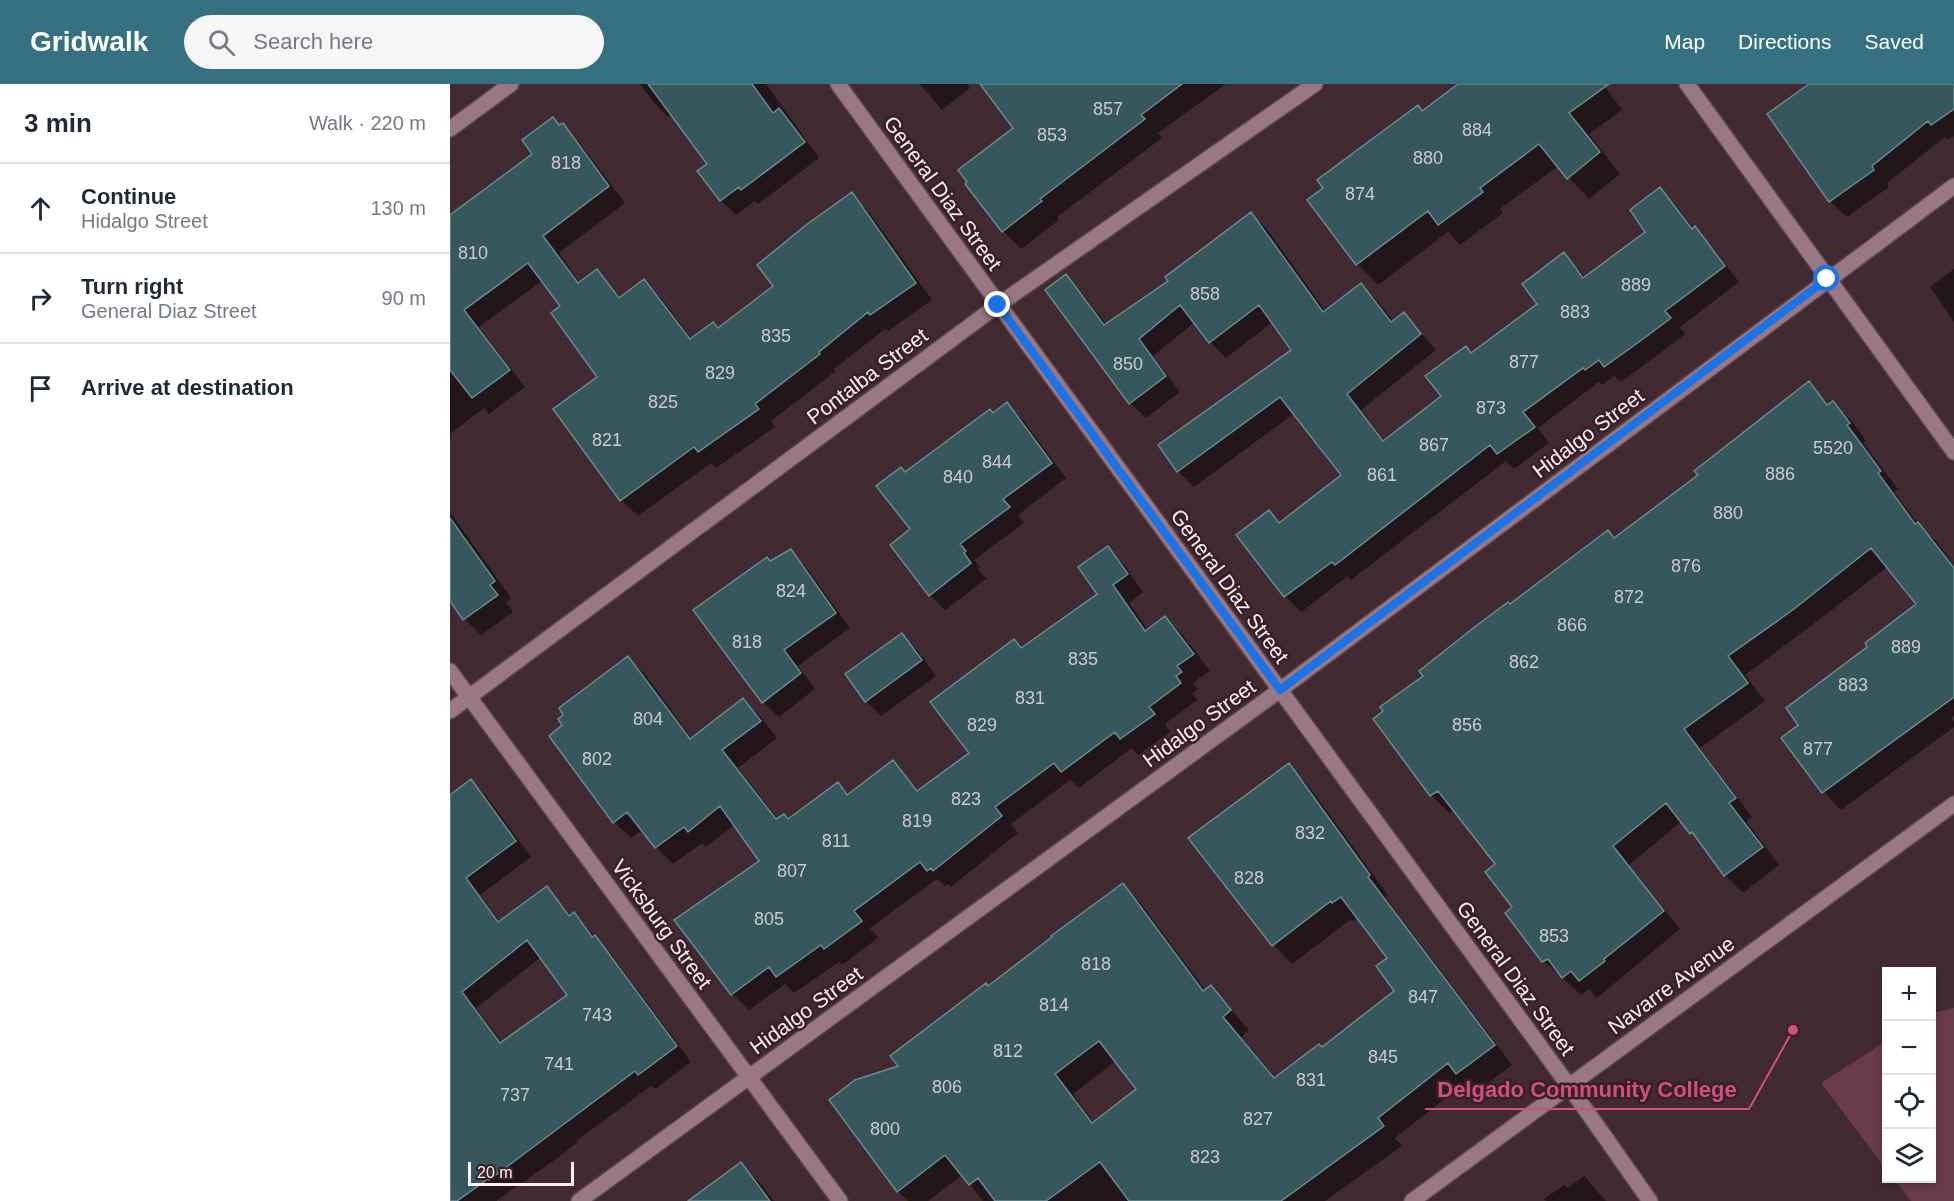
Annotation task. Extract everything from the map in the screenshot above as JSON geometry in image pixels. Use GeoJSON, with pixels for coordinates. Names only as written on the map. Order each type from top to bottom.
{"type":"FeatureCollection","features":[{"type":"Feature","properties":{"kind":"street"},"geometry":{"type":"LineString","coordinates":[[450,129],[511,84]]}},
{"type":"Feature","properties":{"kind":"street","name":"General Diaz Street"},"geometry":{"type":"LineString","coordinates":[[838,84],[1569,1086],[1650,1201]]}},
{"type":"Feature","properties":{"kind":"street","name":"Pontalba Street"},"geometry":{"type":"LineString","coordinates":[[450,711],[998,305],[1315,84]]}},
{"type":"Feature","properties":{"kind":"street"},"geometry":{"type":"LineString","coordinates":[[1687,84],[1954,452]]}},
{"type":"Feature","properties":{"kind":"street","name":"Hidalgo Street"},"geometry":{"type":"LineString","coordinates":[[579,1201],[1280,690],[1954,186]]}},
{"type":"Feature","properties":{"kind":"street","name":"Vicksburg Street"},"geometry":{"type":"LineString","coordinates":[[450,671],[840,1201]]}},
{"type":"Feature","properties":{"kind":"street","name":"Navarre Avenue"},"geometry":{"type":"LineString","coordinates":[[1412,1201],[1954,804]]}},
{"type":"Feature","properties":{"kind":"shaded area"},"geometry":{"type":"Polygon","coordinates":[[[1954,1008],[1954,1201],[1911,1201],[1897,1183],[1936,1183],[1936,1012],[1954,1008]]]}},
{"type":"Feature","properties":{"kind":"shaded area"},"geometry":{"type":"Polygon","coordinates":[[[1882,1044],[1882,1164],[1821,1083],[1882,1044]]]}},
{"type":"Feature","properties":{"kind":"building"},"geometry":{"type":"Polygon","coordinates":[[[648,84],[752,84],[773,113],[779,108],[805,142],[741,190],[739,187],[720,201],[697,171],[707,164],[648,84]]]}},
{"type":"Feature","properties":{"kind":"building"},"geometry":{"type":"Polygon","coordinates":[[[980,84],[1182,84],[1141,115],[1145,119],[1040,199],[1042,201],[1002,232],[965,184],[967,182],[958,170],[1013,128],[980,84]]]}},
{"type":"Feature","properties":{"kind":"building"},"geometry":{"type":"Polygon","coordinates":[[[1458,84],[1609,84],[1569,113],[1600,152],[1567,179],[1539,144],[1480,188],[1483,192],[1438,225],[1428,211],[1356,265],[1307,200],[1323,188],[1317,180],[1418,105],[1422,111],[1458,84]]]}},
{"type":"Feature","properties":{"kind":"building"},"geometry":{"type":"Polygon","coordinates":[[[1809,84],[1954,84],[1954,109],[1931,125],[1928,121],[1872,166],[1874,170],[1829,202],[1767,114],[1809,84]]]}},
{"type":"Feature","properties":{"kind":"building"},"geometry":{"type":"Polygon","coordinates":[[[553,117],[559,125],[563,123],[609,186],[543,236],[578,283],[597,269],[619,298],[644,279],[690,339],[713,322],[718,328],[773,286],[757,265],[806,225],[852,192],[916,283],[870,315],[868,312],[819,352],[820,354],[755,404],[759,409],[698,452],[694,447],[620,501],[553,409],[597,377],[551,313],[560,306],[528,263],[464,310],[510,370],[472,398],[450,370],[450,215],[532,154],[522,140],[553,117]]]}},
{"type":"Feature","properties":{"kind":"building"},"geometry":{"type":"Polygon","coordinates":[[[1660,187],[1692,229],[1695,226],[1725,266],[1665,311],[1671,318],[1643,339],[1604,367],[1599,360],[1585,370],[1583,368],[1523,412],[1535,427],[1497,454],[1490,445],[1335,565],[1332,562],[1284,597],[1236,535],[1269,510],[1279,523],[1341,475],[1280,397],[1177,472],[1158,445],[1291,350],[1259,305],[1209,343],[1180,305],[1139,339],[1166,376],[1129,404],[1045,290],[1066,274],[1104,325],[1168,281],[1165,277],[1251,212],[1323,312],[1361,283],[1391,322],[1404,312],[1421,334],[1347,394],[1383,441],[1441,396],[1425,376],[1466,346],[1471,353],[1537,304],[1522,284],[1564,252],[1583,278],[1645,232],[1630,210],[1660,187]]]}},
{"type":"Feature","properties":{"kind":"building"},"geometry":{"type":"Polygon","coordinates":[[[1809,381],[1827,405],[1833,401],[1850,423],[1847,425],[1881,471],[1878,473],[1915,524],[1918,522],[1954,568],[1954,697],[1822,793],[1781,738],[1798,725],[1786,708],[1867,647],[1865,643],[1916,604],[1871,548],[1794,609],[1728,656],[1748,683],[1684,729],[1736,798],[1729,803],[1763,847],[1724,876],[1692,832],[1690,834],[1666,803],[1613,846],[1664,911],[1579,981],[1571,971],[1562,978],[1548,959],[1542,962],[1505,913],[1512,907],[1485,872],[1495,864],[1438,791],[1430,796],[1373,719],[1383,711],[1380,707],[1423,676],[1419,671],[1472,629],[1508,602],[1510,604],[1608,530],[1614,538],[1698,475],[1694,471],[1809,381]]]}},
{"type":"Feature","properties":{"kind":"building"},"geometry":{"type":"Polygon","coordinates":[[[1007,402],[1052,463],[1003,499],[1010,507],[960,544],[971,563],[929,596],[890,545],[910,529],[876,486],[901,467],[905,472],[990,409],[993,413],[1007,402]]]}},
{"type":"Feature","properties":{"kind":"building"},"geometry":{"type":"Polygon","coordinates":[[[450,518],[495,581],[490,585],[498,595],[463,620],[450,601],[450,518]]]}},
{"type":"Feature","properties":{"kind":"building"},"geometry":{"type":"Polygon","coordinates":[[[1108,546],[1128,574],[1113,585],[1145,631],[1165,616],[1194,654],[1177,666],[1182,672],[1176,676],[1181,683],[1149,707],[1155,714],[1120,739],[1115,732],[1061,772],[1054,763],[995,807],[1002,816],[933,871],[931,868],[927,871],[920,862],[854,911],[862,921],[824,949],[821,945],[776,977],[769,967],[731,995],[674,920],[759,861],[720,806],[688,832],[684,827],[655,848],[627,812],[613,823],[549,736],[562,725],[558,719],[563,715],[559,708],[628,656],[690,739],[743,698],[761,721],[722,750],[776,819],[784,814],[788,819],[838,782],[847,795],[893,760],[917,791],[969,753],[930,702],[1014,639],[1021,648],[1097,594],[1078,567],[1108,546]]]}},
{"type":"Feature","properties":{"kind":"building"},"geometry":{"type":"Polygon","coordinates":[[[791,549],[836,613],[784,650],[801,673],[762,703],[693,610],[767,557],[770,561],[791,549]]]}},
{"type":"Feature","properties":{"kind":"building"},"geometry":{"type":"Polygon","coordinates":[[[902,633],[922,660],[865,702],[845,674],[902,633]]]}},
{"type":"Feature","properties":{"kind":"building"},"geometry":{"type":"Polygon","coordinates":[[[1289,763],[1370,875],[1368,877],[1495,1045],[1456,1074],[1448,1063],[1378,1118],[1384,1126],[1281,1201],[1129,1201],[1100,1162],[1046,1201],[995,1201],[978,1178],[969,1185],[945,1155],[897,1192],[829,1100],[855,1080],[898,1066],[890,1056],[986,983],[988,986],[1123,883],[1203,991],[1211,985],[1231,1010],[1223,1017],[1274,1078],[1319,1044],[1322,1047],[1394,991],[1376,966],[1387,958],[1341,897],[1332,903],[1331,901],[1272,946],[1188,838],[1289,763]],[[1099,1041],[1055,1074],[1092,1123],[1136,1089],[1099,1041]]]}},
{"type":"Feature","properties":{"kind":"building"},"geometry":{"type":"Polygon","coordinates":[[[471,779],[516,841],[466,878],[498,922],[547,886],[569,916],[574,912],[592,937],[595,935],[677,1046],[638,1075],[635,1071],[489,1180],[457,1201],[450,1201],[450,795],[471,779]],[[527,940],[462,992],[500,1043],[567,995],[527,940]]]}},
{"type":"Feature","properties":{"kind":"building"},"geometry":{"type":"Polygon","coordinates":[[[741,1162],[770,1201],[688,1201],[741,1162]]]}},
{"type":"Feature","properties":{"kind":"place","name":"Delgado Community College"},"geometry":{"type":"Point","coordinates":[1793,1030]}},
{"type":"Feature","properties":{"kind":"route"},"geometry":{"type":"LineString","coordinates":[[998,305],[1280,690],[1827,279]]}}]}
